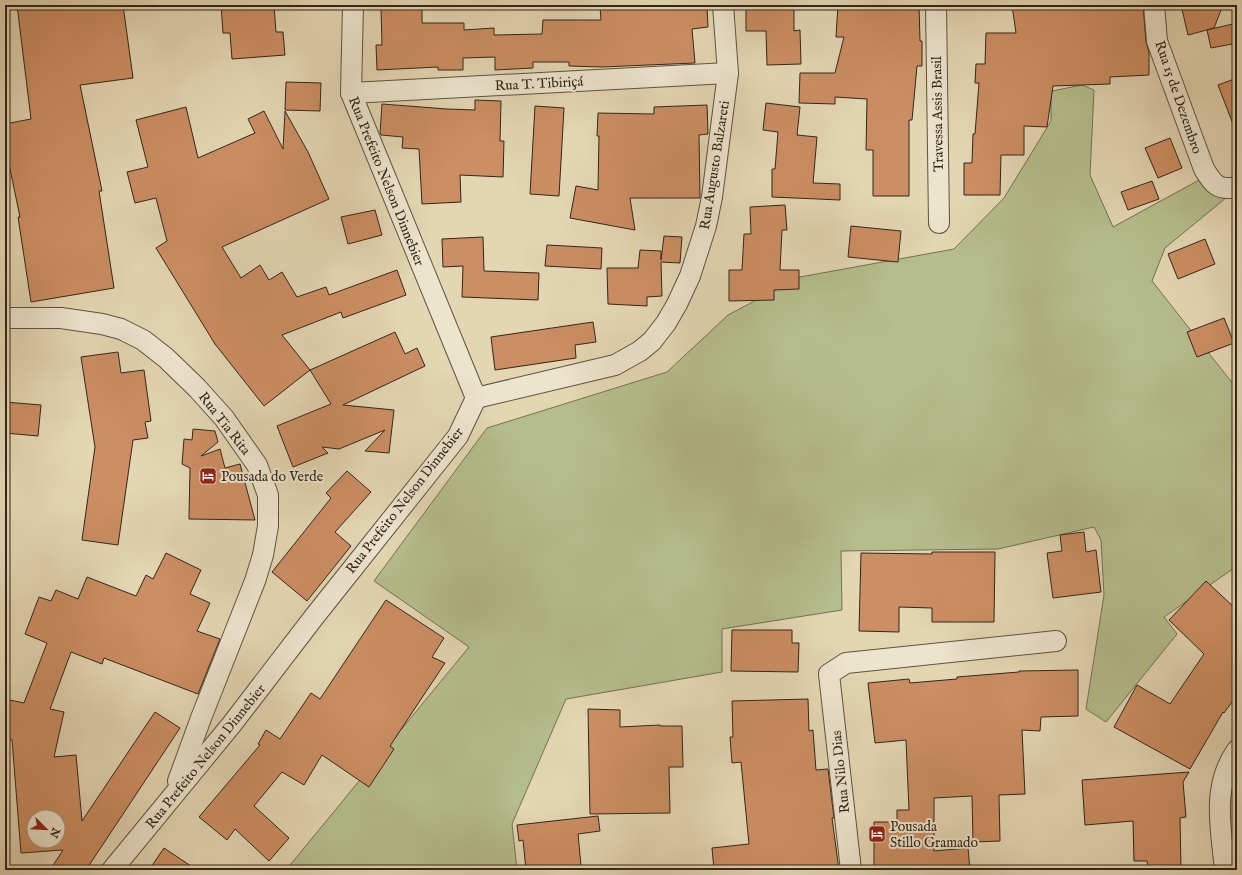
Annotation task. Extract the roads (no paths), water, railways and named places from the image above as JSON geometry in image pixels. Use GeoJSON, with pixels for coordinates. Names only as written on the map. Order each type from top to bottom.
{"type":"FeatureCollection","features":[{"type":"Feature","properties":{"kind":"street","name":"Rua Prefeito Nelson Dinnebier"},"geometry":{"type":"LineString","coordinates":[[112,870],[232,724],[314,617],[458,436],[476,398],[351,94],[353,5]]}},
{"type":"Feature","properties":{"kind":"street","name":"Rua Augusto Balzareti"},"geometry":{"type":"LineString","coordinates":[[476,398],[615,365],[640,351],[652,341],[666,323],[690,276],[706,226],[712,197],[728,73],[723,5]]}},
{"type":"Feature","properties":{"kind":"street","name":"Travessa Assis Brasil"},"geometry":{"type":"LineString","coordinates":[[936,5],[939,224]]}},
{"type":"Feature","properties":{"kind":"street","name":"Rua 15 de Dezembro"},"geometry":{"type":"LineString","coordinates":[[1154,5],[1157,41],[1202,165],[1210,179],[1216,185],[1223,188],[1237,187]]}},
{"type":"Feature","properties":{"kind":"street","name":"Rua T. Tibiriçá"},"geometry":{"type":"LineString","coordinates":[[351,94],[728,73]]}},
{"type":"Feature","properties":{"kind":"street","name":"Rua Tia Rita"},"geometry":{"type":"LineString","coordinates":[[5,318],[61,318],[102,324],[121,330],[143,340],[166,358],[197,388],[224,418],[257,465],[268,495],[268,526],[263,555],[255,581],[201,718],[173,796]]}},
{"type":"Feature","properties":{"kind":"street","name":"Rua Nilo Dias"},"geometry":{"type":"LineString","coordinates":[[851,870],[830,674],[846,663],[1056,641]]}},
{"type":"Feature","properties":{"kind":"street"},"geometry":{"type":"LineString","coordinates":[[1225,870],[1219,808],[1222,779],[1232,757],[1237,750]]}},
{"type":"Feature","properties":{"kind":"place","name":"Pousada do Verde"},"geometry":{"type":"Point","coordinates":[208,476]}},
{"type":"Feature","properties":{"kind":"place","name":"Pousada Stillo Gramado"},"geometry":{"type":"Point","coordinates":[877,834]}}]}
